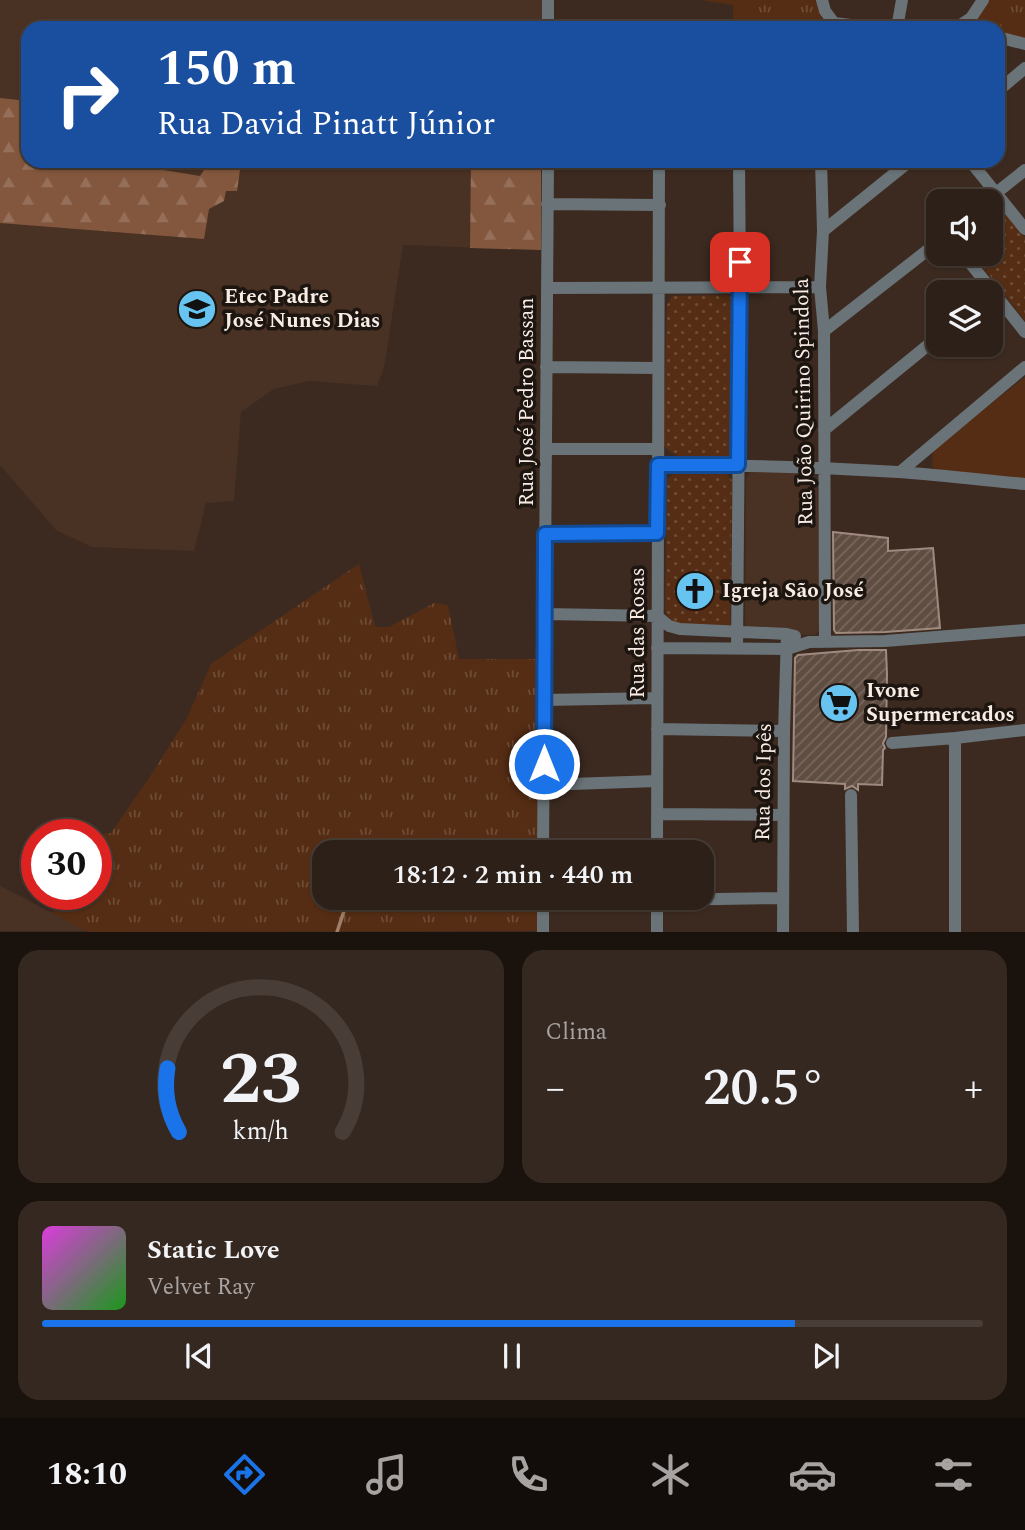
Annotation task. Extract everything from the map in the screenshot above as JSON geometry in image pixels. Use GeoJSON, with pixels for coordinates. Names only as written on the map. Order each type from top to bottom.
{"type":"FeatureCollection","features":[{"type":"Feature","properties":{"kind":"street"},"geometry":{"type":"LineString","coordinates":[[548,0],[548,21]]}},
{"type":"Feature","properties":{"kind":"street"},"geometry":{"type":"LineString","coordinates":[[822,0],[829,21]]}},
{"type":"Feature","properties":{"kind":"street"},"geometry":{"type":"LineString","coordinates":[[898,21],[902,0]]}},
{"type":"Feature","properties":{"kind":"street"},"geometry":{"type":"LineString","coordinates":[[966,21],[983,0]]}},
{"type":"Feature","properties":{"kind":"street"},"geometry":{"type":"LineString","coordinates":[[1005,39],[1025,44]]}},
{"type":"Feature","properties":{"kind":"street"},"geometry":{"type":"LineString","coordinates":[[1005,84],[1025,68]]}},
{"type":"Feature","properties":{"kind":"street","name":"Rua José Pedro Bassan"},"geometry":{"type":"LineString","coordinates":[[543,840],[548,168]]}},
{"type":"Feature","properties":{"kind":"street","name":"Rua das Rosas"},"geometry":{"type":"LineString","coordinates":[[657,840],[659,168]]}},
{"type":"Feature","properties":{"kind":"street"},"geometry":{"type":"LineString","coordinates":[[737,648],[739,168]]}},
{"type":"Feature","properties":{"kind":"street","name":"Rua João Quirino Spindola"},"geometry":{"type":"LineString","coordinates":[[821,168],[823,231],[820,286],[824,331],[825,642]]}},
{"type":"Feature","properties":{"kind":"street"},"geometry":{"type":"LineString","coordinates":[[823,231],[901,168]]}},
{"type":"Feature","properties":{"kind":"street"},"geometry":{"type":"LineString","coordinates":[[974,168],[986,189]]}},
{"type":"Feature","properties":{"kind":"street"},"geometry":{"type":"LineString","coordinates":[[1000,189],[1025,170]]}},
{"type":"Feature","properties":{"kind":"street"},"geometry":{"type":"LineString","coordinates":[[547,204],[660,205]]}},
{"type":"Feature","properties":{"kind":"street"},"geometry":{"type":"LineString","coordinates":[[1003,209],[1025,229]]}},
{"type":"Feature","properties":{"kind":"street"},"geometry":{"type":"LineString","coordinates":[[824,331],[926,251]]}},
{"type":"Feature","properties":{"kind":"street"},"geometry":{"type":"LineString","coordinates":[[547,288],[820,286]]}},
{"type":"Feature","properties":{"kind":"street"},"geometry":{"type":"LineString","coordinates":[[1003,307],[1025,332]]}},
{"type":"Feature","properties":{"kind":"street"},"geometry":{"type":"LineString","coordinates":[[824,430],[926,347]]}},
{"type":"Feature","properties":{"kind":"street"},"geometry":{"type":"LineString","coordinates":[[546,367],[658,368]]}},
{"type":"Feature","properties":{"kind":"street"},"geometry":{"type":"LineString","coordinates":[[900,472],[1025,368]]}},
{"type":"Feature","properties":{"kind":"street"},"geometry":{"type":"LineString","coordinates":[[546,449],[658,449]]}},
{"type":"Feature","properties":{"kind":"street"},"geometry":{"type":"LineString","coordinates":[[658,465],[825,468],[1025,484]]}},
{"type":"Feature","properties":{"kind":"street"},"geometry":{"type":"LineString","coordinates":[[545,534],[657,533]]}},
{"type":"Feature","properties":{"kind":"street"},"geometry":{"type":"LineString","coordinates":[[545,614],[657,616],[668,626],[680,629],[788,634],[810,642]]}},
{"type":"Feature","properties":{"kind":"street"},"geometry":{"type":"LineString","coordinates":[[657,648],[787,649],[810,642],[885,641],[1025,630]]}},
{"type":"Feature","properties":{"kind":"street","name":"Rua dos Ipês"},"geometry":{"type":"LineString","coordinates":[[783,932],[784,731],[788,634]]}},
{"type":"Feature","properties":{"kind":"street"},"geometry":{"type":"LineString","coordinates":[[544,700],[657,698]]}},
{"type":"Feature","properties":{"kind":"street"},"geometry":{"type":"LineString","coordinates":[[657,729],[784,731]]}},
{"type":"Feature","properties":{"kind":"street"},"geometry":{"type":"LineString","coordinates":[[892,743],[1025,730]]}},
{"type":"Feature","properties":{"kind":"street"},"geometry":{"type":"LineString","coordinates":[[955,738],[955,932]]}},
{"type":"Feature","properties":{"kind":"street"},"geometry":{"type":"LineString","coordinates":[[543,785],[657,781]]}},
{"type":"Feature","properties":{"kind":"street"},"geometry":{"type":"LineString","coordinates":[[851,795],[853,932]]}},
{"type":"Feature","properties":{"kind":"street"},"geometry":{"type":"LineString","coordinates":[[657,814],[783,815]]}},
{"type":"Feature","properties":{"kind":"street"},"geometry":{"type":"LineString","coordinates":[[714,899],[782,898]]}},
{"type":"Feature","properties":{"kind":"street"},"geometry":{"type":"LineString","coordinates":[[543,910],[543,932]]}},
{"type":"Feature","properties":{"kind":"street"},"geometry":{"type":"LineString","coordinates":[[657,910],[657,932]]}},
{"type":"Feature","properties":{"kind":"shaded area","name":"Etec Padre José Nunes Dias"},"geometry":{"type":"Polygon","coordinates":[[[0,0],[544,0],[543,21],[21,21],[21,168],[541,168],[541,250],[403,245],[384,368],[377,386],[309,381],[274,389],[241,412],[234,501],[206,503],[194,551],[92,547],[56,530],[0,465],[0,0]]]}},
{"type":"Feature","properties":{"kind":"shaded area"},"geometry":{"type":"Polygon","coordinates":[[[750,472],[810,472],[817,478],[821,628],[815,635],[752,634],[745,627],[746,480],[750,472]]]}},
{"type":"Feature","properties":{"kind":"shaded area"},"geometry":{"type":"Polygon","coordinates":[[[0,886],[21,897],[21,910],[47,910],[88,931],[0,931],[0,886]]]}},
{"type":"Feature","properties":{"kind":"green space"},"geometry":{"type":"Polygon","coordinates":[[[700,0],[818,0],[823,21],[734,21],[733,5],[700,0]]]}},
{"type":"Feature","properties":{"kind":"green space"},"geometry":{"type":"Polygon","coordinates":[[[987,0],[1025,0],[1025,40],[1005,35],[1005,21],[970,21],[987,0]]]}},
{"type":"Feature","properties":{"kind":"green space"},"geometry":{"type":"Polygon","coordinates":[[[0,98],[21,100],[21,168],[151,168],[200,176],[205,168],[240,168],[237,191],[226,191],[224,201],[209,209],[204,239],[0,223],[0,98]]]}},
{"type":"Feature","properties":{"kind":"green space"},"geometry":{"type":"Polygon","coordinates":[[[471,168],[541,168],[541,250],[470,248],[471,168]]]}},
{"type":"Feature","properties":{"kind":"green space"},"geometry":{"type":"Polygon","coordinates":[[[1003,209],[1025,238],[1025,321],[1003,293],[1003,280],[993,280],[982,266],[1003,266],[1003,209]]]}},
{"type":"Feature","properties":{"kind":"green space"},"geometry":{"type":"Polygon","coordinates":[[[728,295],[734,298],[734,451],[725,459],[684,458],[663,445],[667,305],[672,296],[728,295]]]}},
{"type":"Feature","properties":{"kind":"green space"},"geometry":{"type":"Polygon","coordinates":[[[1025,377],[1025,481],[938,472],[932,466],[933,450],[1025,377]]]}},
{"type":"Feature","properties":{"kind":"green space"},"geometry":{"type":"Polygon","coordinates":[[[678,471],[723,471],[732,480],[730,627],[725,633],[671,622],[665,611],[667,479],[678,471]]]}},
{"type":"Feature","properties":{"kind":"green space"},"geometry":{"type":"Polygon","coordinates":[[[359,564],[375,627],[389,627],[434,603],[448,605],[459,659],[537,659],[537,840],[312,840],[312,910],[537,910],[537,931],[88,932],[52,913],[54,910],[112,910],[112,832],[187,718],[211,664],[359,564]]]}},
{"type":"Feature","properties":{"kind":"building"},"geometry":{"type":"Polygon","coordinates":[[[833,532],[888,538],[888,551],[933,548],[940,628],[836,633],[833,532]]]}},
{"type":"Feature","properties":{"kind":"building","name":"Ivone Supermercados"},"geometry":{"type":"Polygon","coordinates":[[[886,650],[886,737],[883,743],[885,748],[882,785],[858,784],[858,790],[852,786],[845,789],[845,784],[793,781],[795,658],[798,655],[886,650]]]}},
{"type":"Feature","properties":{"kind":"waterway"},"geometry":{"type":"LineString","coordinates":[[337,932],[344,910]]}},
{"type":"Feature","properties":{"kind":"place","name":"Etec Padre José Nunes Dias"},"geometry":{"type":"Point","coordinates":[197,309]}},
{"type":"Feature","properties":{"kind":"place","name":"Igreja São José"},"geometry":{"type":"Point","coordinates":[695,591]}},
{"type":"Feature","properties":{"kind":"place","name":"Ivone Supermercados"},"geometry":{"type":"Point","coordinates":[839,703]}},
{"type":"Feature","properties":{"kind":"route"},"geometry":{"type":"LineString","coordinates":[[544,764],[545,534],[657,533],[658,465],[738,465],[740,262]]}}]}
